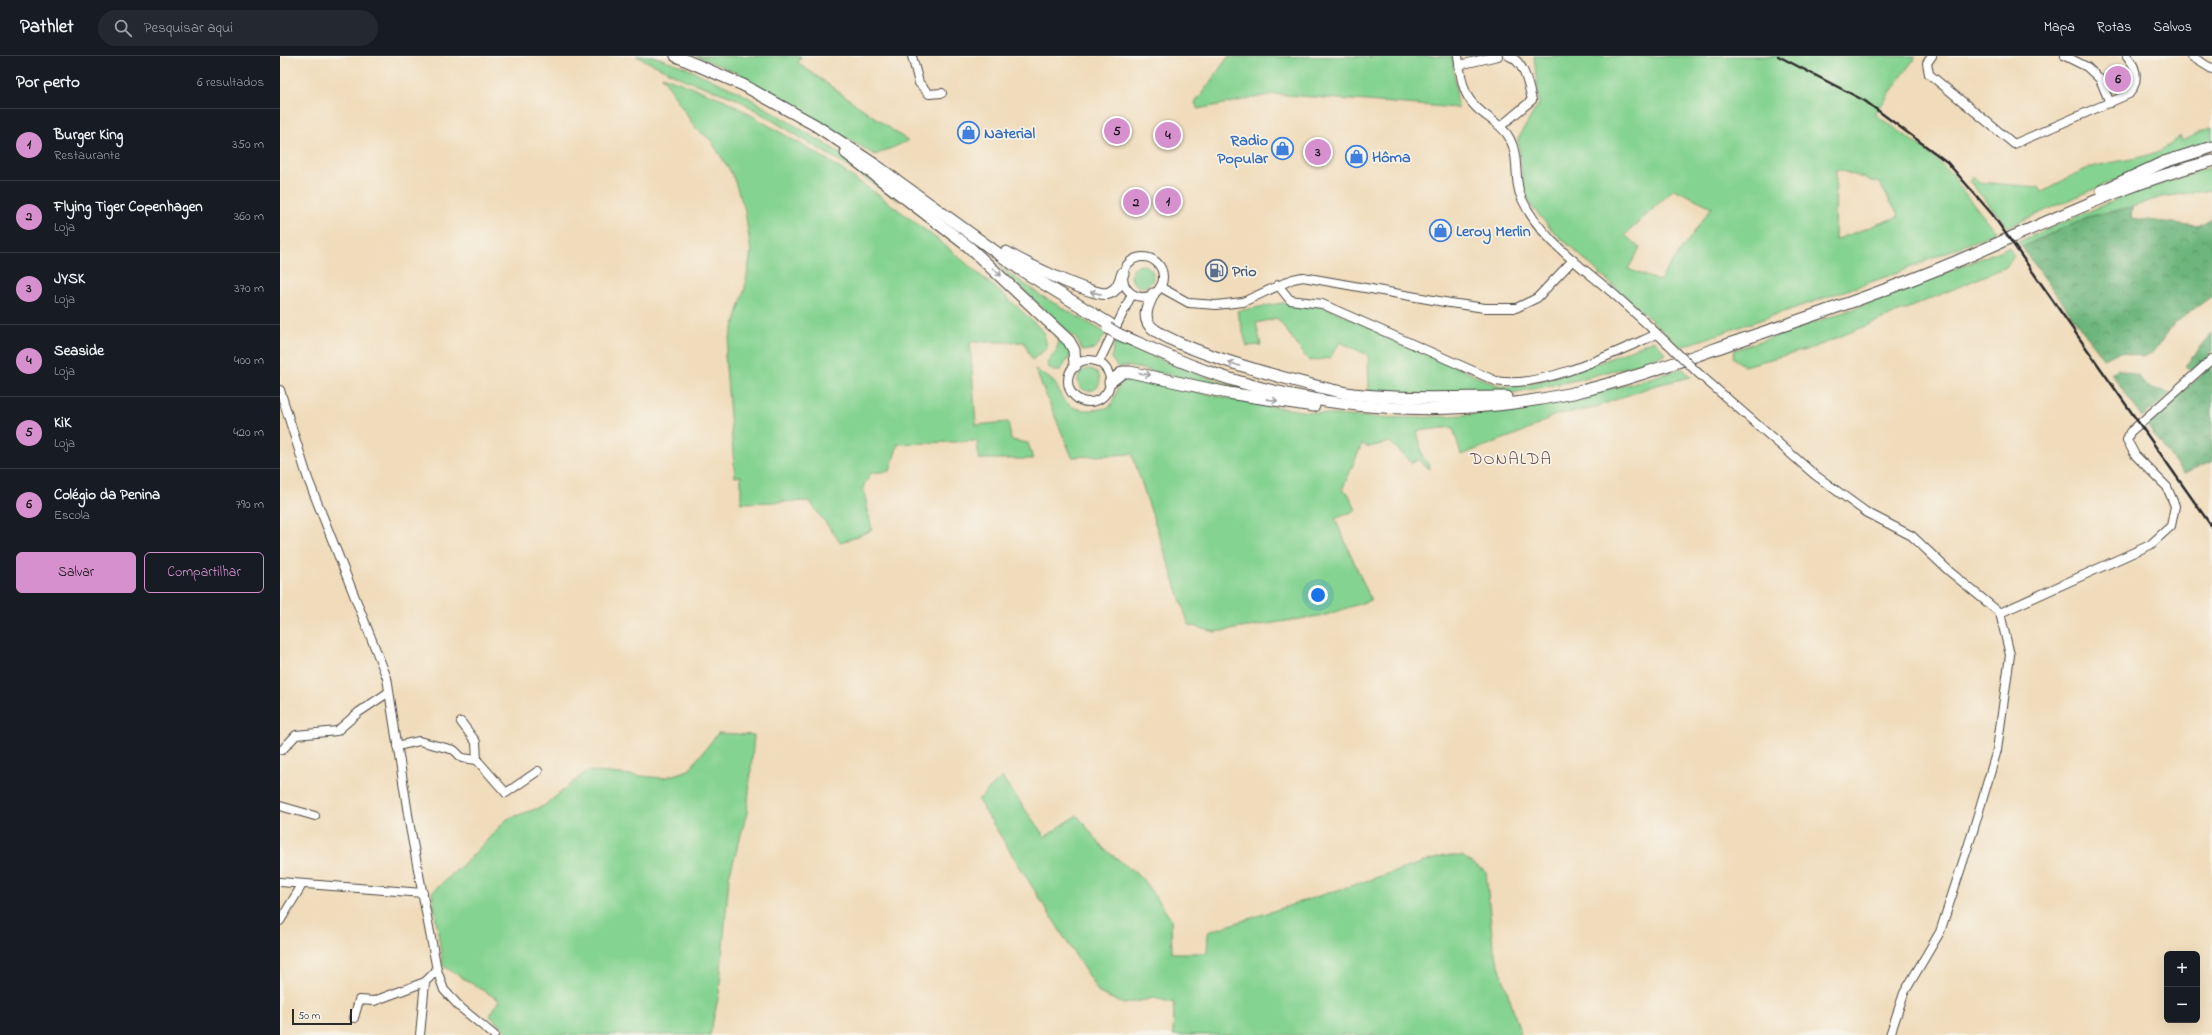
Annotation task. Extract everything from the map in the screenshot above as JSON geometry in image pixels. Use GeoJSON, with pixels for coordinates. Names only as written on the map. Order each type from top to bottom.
{"type":"FeatureCollection","features":[{"type":"Feature","properties":{"kind":"main road"},"geometry":{"type":"LineString","coordinates":[[676,56],[743,86],[814,126],[906,181],[1011,255],[1099,294],[1109,293],[1114,290],[1119,285],[1123,273]]}},
{"type":"Feature","properties":{"kind":"main road"},"geometry":{"type":"LineString","coordinates":[[814,126],[880,168],[1021,270],[1109,326],[1119,332],[1211,373],[1256,386],[1313,399],[1384,408],[1455,409],[1532,401]]}},
{"type":"Feature","properties":{"kind":"main road"},"geometry":{"type":"LineString","coordinates":[[814,126],[969,246],[1000,274],[1068,341],[1074,350],[1075,366]]}},
{"type":"Feature","properties":{"kind":"main road"},"geometry":{"type":"LineString","coordinates":[[1119,332],[1221,372],[1306,393],[1347,399],[1409,403],[1507,398],[1607,378],[1850,296],[1967,250],[2164,162],[2212,147]]}},
{"type":"Feature","properties":{"kind":"main road"},"geometry":{"type":"LineString","coordinates":[[2102,191],[2143,175],[2212,153]]}},
{"type":"Feature","properties":{"kind":"main road"},"geometry":{"type":"LineString","coordinates":[[1110,382],[1123,372],[1130,372],[1267,400],[1368,411],[1452,412],[1532,401],[1573,393],[1638,375],[1846,304],[1948,264],[2125,188],[2212,161]]}},
{"type":"Feature","properties":{"kind":"main road"},"geometry":{"type":"LineString","coordinates":[[1156,291],[1146,311],[1148,322],[1152,328],[1185,344],[1242,367],[1351,393],[1400,397],[1507,398]]}},
{"type":"Feature","properties":{"kind":"street"},"geometry":{"type":"LineString","coordinates":[[912,56],[919,83],[929,94],[942,93]]}},
{"type":"Feature","properties":{"kind":"street"},"geometry":{"type":"LineString","coordinates":[[1458,56],[1468,97],[1478,109],[1501,126],[1510,140],[1515,154],[1521,197],[1531,215],[1573,260],[1667,343],[1698,373],[1816,475],[1866,512],[1912,536],[1949,571],[2000,613],[2010,655],[1997,750],[1973,831],[1940,932],[1904,993],[1890,1035]]}},
{"type":"Feature","properties":{"kind":"street"},"geometry":{"type":"LineString","coordinates":[[1459,65],[1498,56]]}},
{"type":"Feature","properties":{"kind":"street"},"geometry":{"type":"LineString","coordinates":[[1501,126],[1532,100],[1521,66],[1514,58],[1509,56]]}},
{"type":"Feature","properties":{"kind":"street"},"geometry":{"type":"LineString","coordinates":[[1932,56],[1927,63],[1929,74],[2014,144],[2129,94],[2134,88],[2136,80],[2135,69],[2127,56]]}},
{"type":"Feature","properties":{"kind":"street"},"geometry":{"type":"LineString","coordinates":[[2065,56],[2087,67],[2100,79],[2110,103]]}},
{"type":"Feature","properties":{"kind":"street"},"geometry":{"type":"LineString","coordinates":[[2191,56],[2212,69]]}},
{"type":"Feature","properties":{"kind":"street"},"geometry":{"type":"LineString","coordinates":[[1144,257],[1156,261],[1162,271],[1162,282],[1156,291],[1142,297],[1132,294],[1124,285],[1123,273],[1131,260],[1144,257]]}},
{"type":"Feature","properties":{"kind":"street"},"geometry":{"type":"LineString","coordinates":[[1156,291],[1189,303],[1216,306],[1243,302],[1293,278],[1310,278],[1443,302],[1486,308],[1516,308],[1537,298],[1573,260]]}},
{"type":"Feature","properties":{"kind":"street"},"geometry":{"type":"LineString","coordinates":[[1278,285],[1290,300],[1322,304],[1496,381],[1508,384],[1533,381],[1553,375],[1608,355],[1657,334]]}},
{"type":"Feature","properties":{"kind":"street"},"geometry":{"type":"LineString","coordinates":[[1098,362],[1132,294]]}},
{"type":"Feature","properties":{"kind":"street"},"geometry":{"type":"LineString","coordinates":[[2000,613],[2150,545],[2170,526],[2175,506],[2167,487],[2135,455],[2127,440],[2130,432],[2212,359]]}},
{"type":"Feature","properties":{"kind":"street"},"geometry":{"type":"LineString","coordinates":[[1086,360],[1098,362],[1107,371],[1110,382],[1106,393],[1101,397],[1089,401],[1076,397],[1069,387],[1069,375],[1075,366],[1086,360]]}},
{"type":"Feature","properties":{"kind":"street"},"geometry":{"type":"LineString","coordinates":[[280,390],[308,479],[387,678],[410,827],[437,970],[444,990],[462,1008],[494,1035]]}},
{"type":"Feature","properties":{"kind":"street"},"geometry":{"type":"LineString","coordinates":[[282,750],[296,735],[337,731],[359,712],[389,692]]}},
{"type":"Feature","properties":{"kind":"street"},"geometry":{"type":"LineString","coordinates":[[461,722],[476,742],[477,760],[506,793],[538,771]]}},
{"type":"Feature","properties":{"kind":"street"},"geometry":{"type":"LineString","coordinates":[[397,746],[419,741],[454,750],[462,758],[477,760]]}},
{"type":"Feature","properties":{"kind":"street"},"geometry":{"type":"LineString","coordinates":[[280,806],[315,816]]}},
{"type":"Feature","properties":{"kind":"street"},"geometry":{"type":"LineString","coordinates":[[280,882],[302,885],[423,893]]}},
{"type":"Feature","properties":{"kind":"street"},"geometry":{"type":"LineString","coordinates":[[280,921],[302,885]]}},
{"type":"Feature","properties":{"kind":"street"},"geometry":{"type":"LineString","coordinates":[[354,1018],[359,1000],[374,1001],[425,982],[437,970]]}},
{"type":"Feature","properties":{"kind":"street"},"geometry":{"type":"LineString","coordinates":[[420,1035],[425,982]]}},
{"type":"Feature","properties":{"kind":"green space"},"geometry":{"type":"Polygon","coordinates":[[[636,56],[653,56],[682,66],[741,93],[835,150],[899,201],[841,162],[737,99],[683,79],[636,56]]]}},
{"type":"Feature","properties":{"kind":"green space"},"geometry":{"type":"Polygon","coordinates":[[[696,56],[801,56],[798,63],[908,141],[875,155],[735,72],[696,56]]]}},
{"type":"Feature","properties":{"kind":"green space"},"geometry":{"type":"Polygon","coordinates":[[[1452,56],[1458,108],[1274,94],[1198,109],[1195,103],[1228,57],[1452,56]]]}},
{"type":"Feature","properties":{"kind":"green space"},"geometry":{"type":"Polygon","coordinates":[[[1534,56],[1916,56],[1875,114],[1923,148],[1954,176],[1959,186],[1996,232],[1897,273],[1681,347],[1552,230],[1531,206],[1524,192],[1518,139],[1539,103],[1534,56]],[[1836,169],[1835,240],[1899,216],[1879,183],[1836,169]],[[1674,189],[1625,235],[1640,248],[1628,269],[1659,281],[1712,207],[1674,189]]]}},
{"type":"Feature","properties":{"kind":"green space"},"geometry":{"type":"Polygon","coordinates":[[[662,76],[725,100],[826,159],[880,196],[941,242],[1012,302],[1044,332],[1047,348],[1032,360],[1024,342],[970,342],[976,425],[1008,422],[1011,440],[1028,443],[1033,459],[979,459],[977,441],[898,444],[890,471],[871,473],[863,487],[872,530],[841,543],[809,501],[741,503],[741,476],[735,477],[725,355],[745,288],[751,252],[745,210],[732,174],[710,139],[695,128],[662,76]]]}},
{"type":"Feature","properties":{"kind":"green space"},"geometry":{"type":"Polygon","coordinates":[[[2212,127],[2212,143],[2174,154],[2008,227],[1969,181],[1973,177],[1978,182],[2039,187],[2042,192],[2086,169],[2104,164],[2139,158],[2160,150],[2171,144],[2180,136],[2182,141],[2212,127]]]}},
{"type":"Feature","properties":{"kind":"green space"},"geometry":{"type":"Polygon","coordinates":[[[2212,167],[2212,190],[2161,197],[2132,207],[2087,217],[2022,247],[2018,242],[2131,193],[2212,167]]]}},
{"type":"Feature","properties":{"kind":"green space"},"geometry":{"type":"Polygon","coordinates":[[[2132,207],[2131,218],[2198,226],[2212,218],[2212,296],[2175,323],[2152,353],[2143,357],[2120,352],[2103,359],[2022,247],[2087,217],[2132,207]]]}},
{"type":"Feature","properties":{"kind":"green space"},"geometry":{"type":"Polygon","coordinates":[[[2009,247],[2014,256],[2006,267],[1813,348],[1744,366],[1733,357],[1735,350],[1867,304],[2009,247]]]}},
{"type":"Feature","properties":{"kind":"green space"},"geometry":{"type":"Polygon","coordinates":[[[992,261],[1040,295],[1106,333],[1095,349],[1083,351],[1077,340],[992,261]]]}},
{"type":"Feature","properties":{"kind":"green space"},"geometry":{"type":"Polygon","coordinates":[[[1142,265],[1146,266],[1152,272],[1152,280],[1146,286],[1142,287],[1138,286],[1132,280],[1131,276],[1132,272],[1138,266],[1142,265]]]}},
{"type":"Feature","properties":{"kind":"green space"},"geometry":{"type":"Polygon","coordinates":[[[1282,303],[1307,303],[1327,308],[1491,383],[1507,387],[1528,385],[1601,362],[1654,340],[1666,354],[1634,365],[1577,380],[1508,394],[1452,396],[1369,391],[1368,355],[1340,342],[1330,358],[1309,361],[1277,318],[1256,323],[1261,345],[1247,346],[1237,311],[1282,303]]]}},
{"type":"Feature","properties":{"kind":"green space"},"geometry":{"type":"Polygon","coordinates":[[[2212,333],[2212,352],[2195,371],[2185,366],[2212,333]]]}},
{"type":"Feature","properties":{"kind":"green space"},"geometry":{"type":"Polygon","coordinates":[[[1060,338],[1070,350],[1070,356],[1060,371],[1054,371],[1049,368],[1047,363],[1056,351],[1060,338]]]}},
{"type":"Feature","properties":{"kind":"green space"},"geometry":{"type":"Polygon","coordinates":[[[1116,339],[1149,355],[1218,381],[1253,392],[1137,368],[1125,366],[1118,368],[1111,358],[1116,339]]]}},
{"type":"Feature","properties":{"kind":"green space"},"geometry":{"type":"Polygon","coordinates":[[[2212,365],[2212,462],[2183,473],[2147,425],[2212,365]]]}},
{"type":"Feature","properties":{"kind":"green space"},"geometry":{"type":"Polygon","coordinates":[[[1682,368],[1691,377],[1656,385],[1590,409],[1555,415],[1530,429],[1461,455],[1453,427],[1417,431],[1423,458],[1429,464],[1430,469],[1418,460],[1412,463],[1390,442],[1369,447],[1362,444],[1342,490],[1348,493],[1356,510],[1335,519],[1371,600],[1326,615],[1215,632],[1189,625],[1132,454],[1072,457],[1035,369],[1054,382],[1061,396],[1066,402],[1071,406],[1083,410],[1096,410],[1110,407],[1119,385],[1125,379],[1129,378],[1248,402],[1307,412],[1367,417],[1407,418],[1448,416],[1527,407],[1605,390],[1682,368]]]}},
{"type":"Feature","properties":{"kind":"green space"},"geometry":{"type":"Polygon","coordinates":[[[1089,369],[1093,370],[1099,376],[1099,384],[1093,390],[1089,391],[1085,390],[1079,384],[1078,380],[1079,376],[1085,370],[1089,369]]]}},
{"type":"Feature","properties":{"kind":"green space"},"geometry":{"type":"Polygon","coordinates":[[[2118,369],[2138,376],[2148,387],[2171,393],[2142,417],[2111,373],[2118,369]]]}},
{"type":"Feature","properties":{"kind":"green space"},"geometry":{"type":"Polygon","coordinates":[[[718,733],[754,735],[747,813],[729,877],[719,994],[710,1035],[511,1035],[490,1016],[499,1000],[443,966],[432,892],[470,858],[507,819],[544,806],[587,771],[663,778],[689,770],[718,733]]]}},
{"type":"Feature","properties":{"kind":"green space"},"geometry":{"type":"Polygon","coordinates":[[[1002,777],[1045,837],[1077,815],[1104,849],[1141,877],[1171,919],[1172,953],[1207,953],[1208,932],[1443,856],[1462,856],[1486,872],[1493,946],[1521,1035],[1173,1035],[1174,1003],[1154,998],[1124,1004],[1099,993],[978,800],[1002,777]]]}},
{"type":"Feature","properties":{"kind":"railway"},"geometry":{"type":"LineString","coordinates":[[1778,56],[1865,101],[1947,162],[1992,214],[2212,527]]}},
{"type":"Feature","properties":{"kind":"place","name":"Colégio da Penina"},"geometry":{"type":"Point","coordinates":[2118,79]}},
{"type":"Feature","properties":{"kind":"place","name":"KiK"},"geometry":{"type":"Point","coordinates":[1117,131]}},
{"type":"Feature","properties":{"kind":"place","name":"Naterial"},"geometry":{"type":"Point","coordinates":[969,132]}},
{"type":"Feature","properties":{"kind":"place","name":"Seaside"},"geometry":{"type":"Point","coordinates":[1168,135]}},
{"type":"Feature","properties":{"kind":"place","name":"Radio Popular"},"geometry":{"type":"Point","coordinates":[1283,148]}},
{"type":"Feature","properties":{"kind":"place","name":"JYSK"},"geometry":{"type":"Point","coordinates":[1318,152]}},
{"type":"Feature","properties":{"kind":"place","name":"Hôma"},"geometry":{"type":"Point","coordinates":[1356,156]}},
{"type":"Feature","properties":{"kind":"place","name":"Burger King"},"geometry":{"type":"Point","coordinates":[1168,201]}},
{"type":"Feature","properties":{"kind":"place","name":"Flying Tiger Copenhagen"},"geometry":{"type":"Point","coordinates":[1136,202]}},
{"type":"Feature","properties":{"kind":"place","name":"Leroy Merlin"},"geometry":{"type":"Point","coordinates":[1440,230]}},
{"type":"Feature","properties":{"kind":"place","name":"Prio"},"geometry":{"type":"Point","coordinates":[1217,270]}},
{"type":"Feature","properties":{"kind":"district","name":"DONALDA"},"geometry":{"type":"Point","coordinates":[1511,458]}}]}
